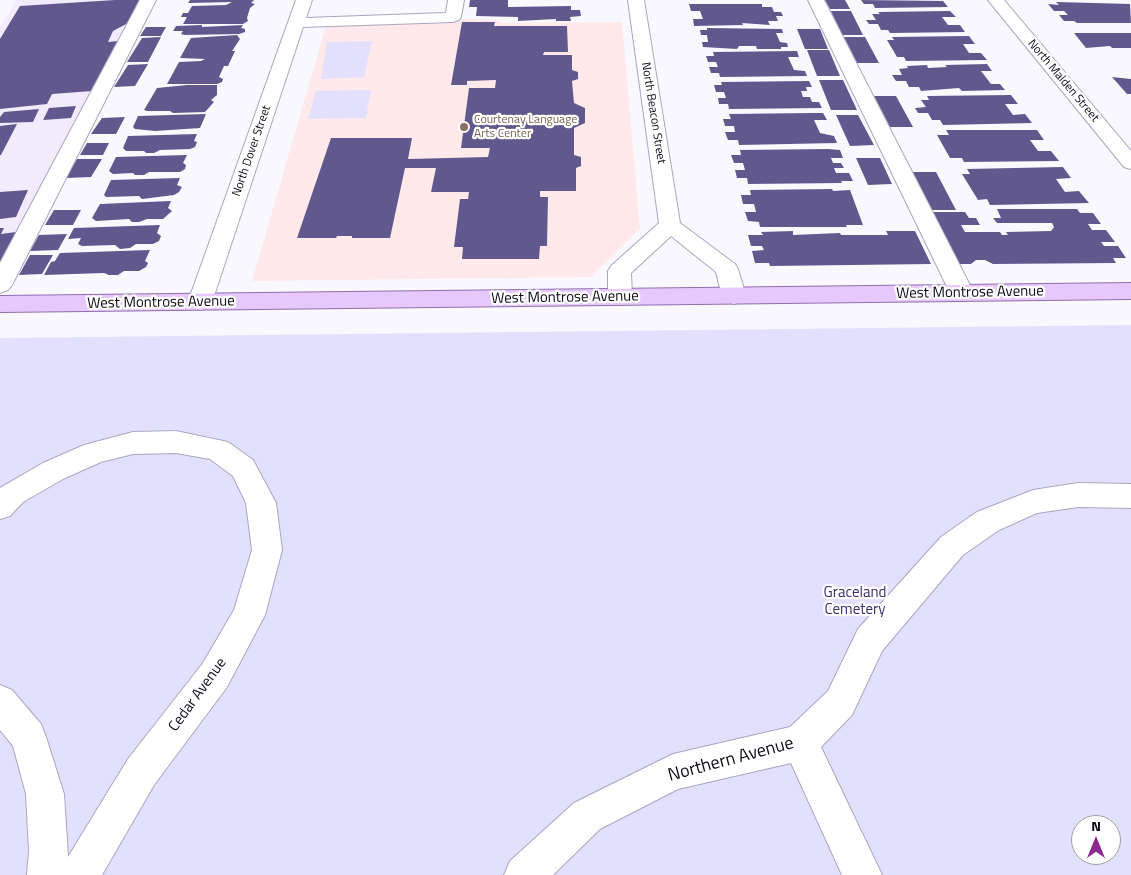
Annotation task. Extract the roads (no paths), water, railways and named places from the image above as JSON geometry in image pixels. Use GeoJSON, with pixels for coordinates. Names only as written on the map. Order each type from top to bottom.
{"type":"FeatureCollection","features":[{"type":"Feature","properties":{"kind":"main road","name":"West Montrose Avenue"},"geometry":{"type":"LineString","coordinates":[[0,304],[1131,291]]}},
{"type":"Feature","properties":{"kind":"street"},"geometry":{"type":"LineString","coordinates":[[0,285],[148,0]]}},
{"type":"Feature","properties":{"kind":"street","name":"North Dover Street"},"geometry":{"type":"LineString","coordinates":[[200,302],[304,0]]}},
{"type":"Feature","properties":{"kind":"street"},"geometry":{"type":"LineString","coordinates":[[295,23],[453,17],[456,0]]}},
{"type":"Feature","properties":{"kind":"street","name":"North Beacon Street"},"geometry":{"type":"LineString","coordinates":[[636,0],[670,225]]}},
{"type":"Feature","properties":{"kind":"street"},"geometry":{"type":"LineString","coordinates":[[816,0],[962,293]]}},
{"type":"Feature","properties":{"kind":"street","name":"North Malden Street"},"geometry":{"type":"LineString","coordinates":[[996,0],[1131,163]]}},
{"type":"Feature","properties":{"kind":"street"},"geometry":{"type":"LineString","coordinates":[[620,297],[619,271],[670,225],[728,269],[734,296]]}},
{"type":"Feature","properties":{"kind":"street","name":"Cedar Avenue"},"geometry":{"type":"LineString","coordinates":[[0,507],[13,494],[53,471],[94,453],[132,443],[176,442],[218,450],[243,468],[261,503],[266,550],[249,615],[215,676],[141,772],[80,875]]}},
{"type":"Feature","properties":{"kind":"street","name":"Northern Avenue"},"geometry":{"type":"LineString","coordinates":[[524,875],[587,816],[673,772],[800,743],[840,703],[870,640],[952,546],[988,521],[1033,502],[1078,495],[1131,496]]}},
{"type":"Feature","properties":{"kind":"street"},"geometry":{"type":"LineString","coordinates":[[0,702],[28,737],[45,794],[49,851],[47,875]]}},
{"type":"Feature","properties":{"kind":"street"},"geometry":{"type":"LineString","coordinates":[[800,743],[862,875]]}},
{"type":"Feature","properties":{"kind":"place","name":"Courtenay Language Arts Center"},"geometry":{"type":"Point","coordinates":[464,127]}},
{"type":"Feature","properties":{"kind":"park label","name":"Graceland Cemetery"},"geometry":{"type":"Point","coordinates":[855,602]}}]}
